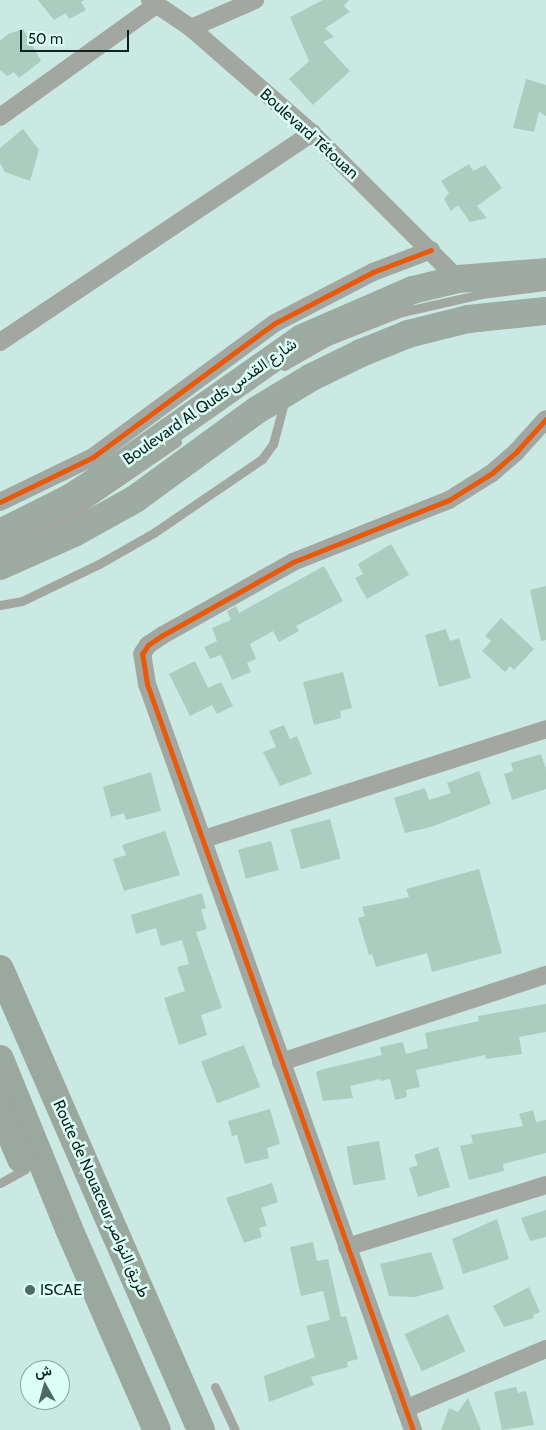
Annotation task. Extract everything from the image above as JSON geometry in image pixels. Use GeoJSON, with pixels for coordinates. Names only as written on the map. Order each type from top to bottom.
{"type":"FeatureCollection","features":[{"type":"Feature","properties":{"kind":"highway","name":"Route de Nouaceur طريق النواصر"},"geometry":{"type":"LineString","coordinates":[[0,968],[201,1430]]}},
{"type":"Feature","properties":{"kind":"highway"},"geometry":{"type":"LineString","coordinates":[[0,1059],[69,1229],[157,1430]]}},
{"type":"Feature","properties":{"kind":"highway"},"geometry":{"type":"LineString","coordinates":[[0,1110],[136,1430]]}},
{"type":"Feature","properties":{"kind":"main road","name":"Boulevard Al Quds شارع القدس"},"geometry":{"type":"LineString","coordinates":[[0,532],[70,498],[103,477],[302,338],[413,290],[458,279],[546,272]]}},
{"type":"Feature","properties":{"kind":"main road"},"geometry":{"type":"LineString","coordinates":[[0,566],[74,533],[135,499],[282,378],[361,353],[408,334],[468,319],[546,312]]}},
{"type":"Feature","properties":{"kind":"street"},"geometry":{"type":"LineString","coordinates":[[192,28],[255,0]]}},
{"type":"Feature","properties":{"kind":"street"},"geometry":{"type":"LineString","coordinates":[[0,117],[153,3]]}},
{"type":"Feature","properties":{"kind":"street","name":"Boulevard Tétouan"},"geometry":{"type":"LineString","coordinates":[[153,3],[192,28],[312,133],[458,279]]}},
{"type":"Feature","properties":{"kind":"street"},"geometry":{"type":"LineString","coordinates":[[0,342],[312,133]]}},
{"type":"Feature","properties":{"kind":"street"},"geometry":{"type":"LineString","coordinates":[[0,502],[93,457],[275,323],[373,272],[431,250]]}},
{"type":"Feature","properties":{"kind":"street"},"geometry":{"type":"LineString","coordinates":[[413,1430],[144,676],[142,654],[148,645],[293,562],[449,500],[498,467],[546,419]]}},
{"type":"Feature","properties":{"kind":"street"},"geometry":{"type":"LineString","coordinates":[[204,840],[546,729]]}},
{"type":"Feature","properties":{"kind":"street"},"geometry":{"type":"LineString","coordinates":[[281,1062],[546,975]]}},
{"type":"Feature","properties":{"kind":"street"},"geometry":{"type":"LineString","coordinates":[[347,1247],[546,1185]]}},
{"type":"Feature","properties":{"kind":"street"},"geometry":{"type":"LineString","coordinates":[[405,1409],[546,1349]]}},
{"type":"Feature","properties":{"kind":"lane"},"geometry":{"type":"LineString","coordinates":[[154,472],[282,378],[328,341],[402,312],[481,294],[546,286]]}},
{"type":"Feature","properties":{"kind":"lane"},"geometry":{"type":"LineString","coordinates":[[395,327],[467,309]]}},
{"type":"Feature","properties":{"kind":"lane"},"geometry":{"type":"LineString","coordinates":[[245,391],[282,378]]}},
{"type":"Feature","properties":{"kind":"lane"},"geometry":{"type":"LineString","coordinates":[[0,606],[22,601],[100,564],[155,532],[262,459],[273,444],[282,378]]}},
{"type":"Feature","properties":{"kind":"lane"},"geometry":{"type":"LineString","coordinates":[[0,548],[69,516],[182,438]]}},
{"type":"Feature","properties":{"kind":"lane"},"geometry":{"type":"LineString","coordinates":[[0,558],[76,527],[123,494]]}},
{"type":"Feature","properties":{"kind":"lane"},"geometry":{"type":"LineString","coordinates":[[0,1183],[25,1169]]}},
{"type":"Feature","properties":{"kind":"lane"},"geometry":{"type":"LineString","coordinates":[[215,1387],[235,1430]]}},
{"type":"Feature","properties":{"kind":"building"},"geometry":{"type":"Polygon","coordinates":[[[38,0],[84,0],[81,2],[86,10],[69,19],[66,13],[54,20],[38,0]]]}},
{"type":"Feature","properties":{"kind":"building"},"geometry":{"type":"Polygon","coordinates":[[[323,0],[349,0],[344,6],[350,12],[325,28],[334,37],[323,42],[350,71],[313,105],[289,79],[309,61],[290,17],[323,0]]]}},
{"type":"Feature","properties":{"kind":"building"},"geometry":{"type":"Polygon","coordinates":[[[23,29],[41,61],[19,78],[14,72],[7,76],[0,70],[0,41],[8,34],[23,29]]]}},
{"type":"Feature","properties":{"kind":"building"},"geometry":{"type":"Polygon","coordinates":[[[526,79],[546,85],[546,116],[539,112],[534,132],[513,128],[526,79]]]}},
{"type":"Feature","properties":{"kind":"building"},"geometry":{"type":"Polygon","coordinates":[[[23,129],[39,150],[30,181],[5,172],[0,163],[0,148],[23,129]]]}},
{"type":"Feature","properties":{"kind":"building"},"geometry":{"type":"Polygon","coordinates":[[[469,164],[473,171],[485,165],[502,188],[477,206],[487,218],[470,222],[458,205],[451,211],[444,199],[449,193],[441,181],[469,164]]]}},
{"type":"Feature","properties":{"kind":"building"},"geometry":{"type":"Polygon","coordinates":[[[391,544],[409,575],[367,599],[355,578],[363,574],[358,564],[391,544]]]}},
{"type":"Feature","properties":{"kind":"building"},"geometry":{"type":"Polygon","coordinates":[[[324,566],[343,601],[296,626],[299,631],[279,642],[273,631],[250,644],[256,659],[247,663],[251,672],[232,680],[221,655],[210,659],[204,647],[217,641],[212,628],[231,620],[227,611],[236,606],[239,613],[324,566]]]}},
{"type":"Feature","properties":{"kind":"building"},"geometry":{"type":"Polygon","coordinates":[[[546,586],[546,640],[541,641],[530,590],[546,586]]]}},
{"type":"Feature","properties":{"kind":"building"},"geometry":{"type":"Polygon","coordinates":[[[501,618],[534,649],[514,670],[510,666],[505,672],[482,651],[491,641],[485,636],[501,618]]]}},
{"type":"Feature","properties":{"kind":"building"},"geometry":{"type":"Polygon","coordinates":[[[446,629],[450,641],[459,638],[471,678],[439,687],[425,635],[446,629]]]}},
{"type":"Feature","properties":{"kind":"building"},"geometry":{"type":"Polygon","coordinates":[[[195,661],[208,688],[221,682],[233,706],[217,714],[212,705],[190,716],[169,674],[195,661]]]}},
{"type":"Feature","properties":{"kind":"building"},"geometry":{"type":"Polygon","coordinates":[[[343,672],[352,708],[340,711],[341,718],[314,725],[303,682],[343,672]]]}},
{"type":"Feature","properties":{"kind":"building"},"geometry":{"type":"Polygon","coordinates":[[[284,725],[290,739],[297,736],[312,774],[280,786],[263,752],[276,747],[269,731],[284,725]]]}},
{"type":"Feature","properties":{"kind":"building"},"geometry":{"type":"Polygon","coordinates":[[[541,754],[546,769],[546,789],[512,800],[504,774],[513,771],[511,763],[541,754]]]}},
{"type":"Feature","properties":{"kind":"building"},"geometry":{"type":"Polygon","coordinates":[[[479,771],[491,804],[431,827],[405,833],[394,798],[425,788],[429,800],[451,793],[447,783],[479,771]]]}},
{"type":"Feature","properties":{"kind":"building"},"geometry":{"type":"Polygon","coordinates":[[[151,772],[161,811],[126,820],[124,813],[111,817],[103,787],[151,772]]]}},
{"type":"Feature","properties":{"kind":"building"},"geometry":{"type":"Polygon","coordinates":[[[330,819],[341,859],[301,869],[290,830],[330,819]]]}},
{"type":"Feature","properties":{"kind":"building"},"geometry":{"type":"Polygon","coordinates":[[[165,831],[180,875],[124,891],[113,859],[126,855],[122,845],[165,831]]]}},
{"type":"Feature","properties":{"kind":"building"},"geometry":{"type":"Polygon","coordinates":[[[271,841],[279,870],[246,879],[238,850],[271,841]]]}},
{"type":"Feature","properties":{"kind":"building"},"geometry":{"type":"Polygon","coordinates":[[[479,869],[502,953],[432,972],[427,953],[376,967],[372,954],[369,955],[358,918],[365,916],[362,907],[409,897],[406,889],[479,869]]]}},
{"type":"Feature","properties":{"kind":"building"},"geometry":{"type":"Polygon","coordinates":[[[202,893],[206,908],[201,910],[207,929],[196,932],[222,1008],[201,1015],[207,1035],[179,1045],[164,998],[185,991],[177,967],[189,964],[182,940],[161,946],[156,928],[136,934],[131,915],[202,893]]]}},
{"type":"Feature","properties":{"kind":"building"},"geometry":{"type":"Polygon","coordinates":[[[546,1004],[546,1032],[519,1037],[522,1054],[486,1059],[485,1055],[416,1070],[420,1087],[406,1090],[407,1097],[395,1100],[390,1079],[380,1081],[380,1079],[350,1086],[353,1098],[323,1101],[316,1072],[382,1055],[380,1047],[403,1042],[406,1054],[428,1048],[425,1033],[479,1021],[478,1016],[546,1004]]]}},
{"type":"Feature","properties":{"kind":"building"},"geometry":{"type":"Polygon","coordinates":[[[244,1045],[260,1087],[217,1103],[201,1061],[244,1045]]]}},
{"type":"Feature","properties":{"kind":"building"},"geometry":{"type":"Polygon","coordinates":[[[270,1109],[280,1144],[267,1148],[269,1158],[245,1164],[237,1135],[232,1136],[228,1121],[270,1109]]]}},
{"type":"Feature","properties":{"kind":"building"},"geometry":{"type":"Polygon","coordinates":[[[533,1110],[536,1122],[546,1120],[546,1153],[503,1164],[504,1171],[469,1180],[460,1146],[473,1143],[471,1135],[523,1126],[519,1114],[533,1110]]]}},
{"type":"Feature","properties":{"kind":"building"},"geometry":{"type":"Polygon","coordinates":[[[379,1141],[386,1179],[353,1185],[347,1147],[379,1141]]]}},
{"type":"Feature","properties":{"kind":"building"},"geometry":{"type":"Polygon","coordinates":[[[438,1147],[450,1187],[418,1197],[409,1168],[418,1165],[414,1155],[438,1147]]]}},
{"type":"Feature","properties":{"kind":"building"},"geometry":{"type":"Polygon","coordinates":[[[272,1183],[278,1202],[261,1208],[267,1226],[259,1228],[262,1237],[244,1243],[226,1198],[272,1183]]]}},
{"type":"Feature","properties":{"kind":"building"},"geometry":{"type":"Polygon","coordinates":[[[546,1210],[546,1237],[530,1241],[521,1218],[546,1210]]]}},
{"type":"Feature","properties":{"kind":"building"},"geometry":{"type":"Polygon","coordinates":[[[497,1219],[509,1259],[463,1274],[452,1239],[497,1219]]]}},
{"type":"Feature","properties":{"kind":"building"},"geometry":{"type":"Polygon","coordinates":[[[313,1242],[317,1261],[328,1259],[341,1317],[346,1316],[358,1359],[347,1362],[348,1367],[311,1377],[314,1385],[269,1402],[264,1376],[315,1357],[306,1326],[330,1320],[323,1291],[301,1296],[290,1247],[313,1242]]]}},
{"type":"Feature","properties":{"kind":"building"},"geometry":{"type":"Polygon","coordinates":[[[431,1252],[444,1289],[415,1297],[389,1296],[380,1264],[431,1252]]]}},
{"type":"Feature","properties":{"kind":"building"},"geometry":{"type":"Polygon","coordinates":[[[529,1287],[540,1312],[533,1315],[534,1318],[504,1327],[493,1306],[529,1287]]]}},
{"type":"Feature","properties":{"kind":"building"},"geometry":{"type":"Polygon","coordinates":[[[448,1314],[465,1351],[422,1371],[404,1334],[448,1314]]]}},
{"type":"Feature","properties":{"kind":"building"},"geometry":{"type":"Polygon","coordinates":[[[516,1387],[518,1393],[526,1391],[534,1425],[502,1430],[494,1392],[516,1387]]]}},
{"type":"Feature","properties":{"kind":"building"},"geometry":{"type":"Polygon","coordinates":[[[468,1398],[481,1430],[441,1430],[449,1408],[458,1412],[468,1398]]]}},
{"type":"Feature","properties":{"kind":"cycle path"},"geometry":{"type":"LineString","coordinates":[[0,502],[93,457],[275,323],[373,272],[431,250]]}},
{"type":"Feature","properties":{"kind":"cycle path"},"geometry":{"type":"LineString","coordinates":[[413,1430],[147,684],[142,654],[148,645],[163,635],[293,562],[449,500],[492,473],[517,451],[546,419]]}},
{"type":"Feature","properties":{"kind":"place","name":"ISCAE"},"geometry":{"type":"Point","coordinates":[30,1290]}}]}
